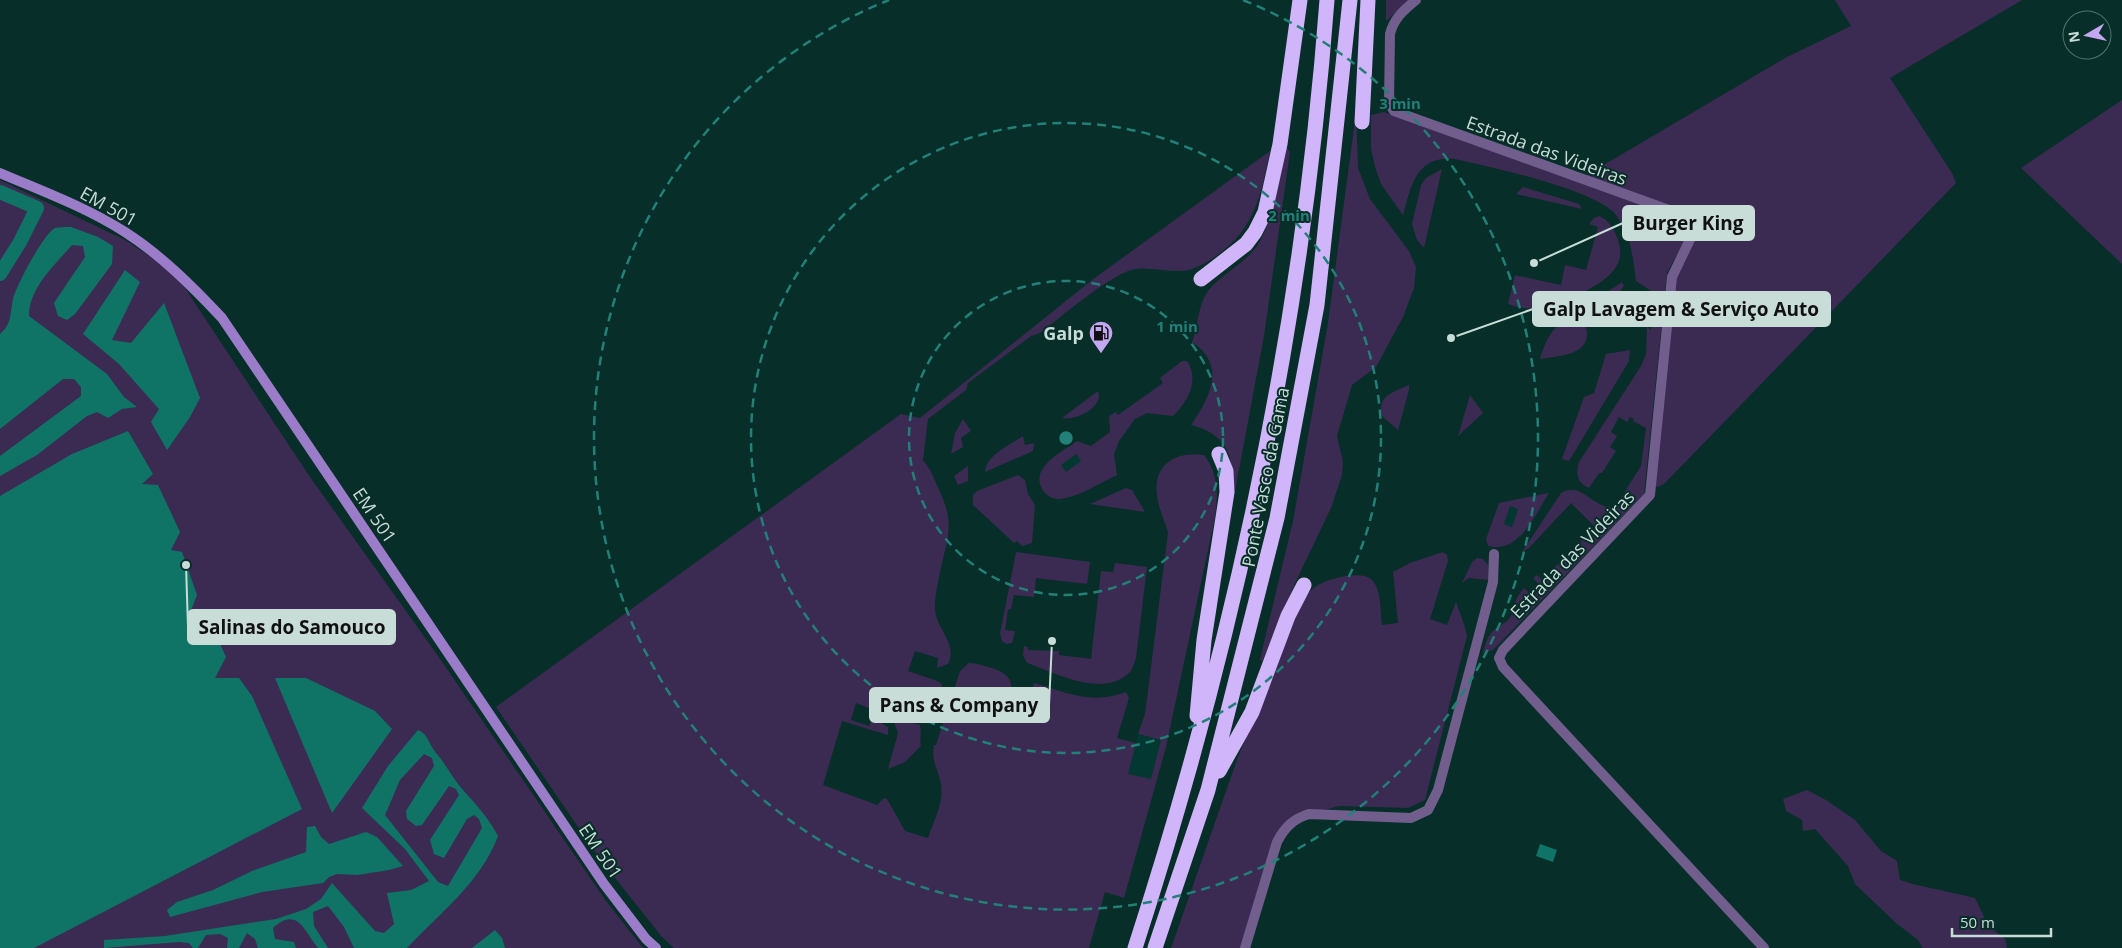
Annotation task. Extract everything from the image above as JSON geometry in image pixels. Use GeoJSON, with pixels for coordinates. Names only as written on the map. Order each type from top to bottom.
{"type":"FeatureCollection","features":[{"type":"Feature","properties":{"kind":"highway"},"geometry":{"type":"LineString","coordinates":[[1200,279],[1246,244],[1265,212],[1274,180],[1282,134],[1300,0]]}},
{"type":"Feature","properties":{"kind":"highway","name":"Ponte Vasco da Gama"},"geometry":{"type":"LineString","coordinates":[[1135,948],[1191,764],[1220,655],[1252,521],[1282,360],[1305,208],[1326,0]]}},
{"type":"Feature","properties":{"kind":"highway","name":"Ponte Vasco da Gama"},"geometry":{"type":"LineString","coordinates":[[1155,948],[1208,790],[1278,518],[1317,305],[1350,0]]}},
{"type":"Feature","properties":{"kind":"highway"},"geometry":{"type":"LineString","coordinates":[[1362,122],[1368,0]]}},
{"type":"Feature","properties":{"kind":"highway"},"geometry":{"type":"LineString","coordinates":[[1191,764],[1205,635],[1226,492],[1226,471],[1219,454]]}},
{"type":"Feature","properties":{"kind":"highway"},"geometry":{"type":"LineString","coordinates":[[1208,790],[1252,712],[1288,616],[1304,585]]}},
{"type":"Feature","properties":{"kind":"main road","name":"EM 501"},"geometry":{"type":"LineString","coordinates":[[0,173],[64,201],[123,231],[176,271],[222,318],[604,884],[656,948]]}},
{"type":"Feature","properties":{"kind":"street","name":"Estrada das Videiras"},"geometry":{"type":"LineString","coordinates":[[1416,0],[1400,14],[1390,34],[1389,103],[1394,111],[1694,220],[1695,229],[1672,277],[1650,495],[1503,650],[1499,658],[1503,667],[1764,948]]}},
{"type":"Feature","properties":{"kind":"street"},"geometry":{"type":"LineString","coordinates":[[1245,948],[1277,842],[1284,828],[1296,818],[1309,814],[1411,818],[1428,810],[1438,790],[1493,582],[1494,554]]}},
{"type":"Feature","properties":{"kind":"shaded area"},"geometry":{"type":"Polygon","coordinates":[[[1386,0],[1410,0],[1386,21],[1386,0]]]}},
{"type":"Feature","properties":{"kind":"shaded area"},"geometry":{"type":"Polygon","coordinates":[[[1835,0],[2022,0],[1890,78],[1952,173],[1956,183],[1665,483],[1658,487],[1653,486],[1675,278],[1691,244],[1703,226],[1701,217],[1585,176],[1787,57],[1851,26],[1835,0]]]}},
{"type":"Feature","properties":{"kind":"shaded area"},"geometry":{"type":"Polygon","coordinates":[[[2122,100],[2122,264],[2021,168],[2122,100]]]}},
{"type":"Feature","properties":{"kind":"shaded area"},"geometry":{"type":"Polygon","coordinates":[[[1384,112],[1685,221],[1690,226],[1687,236],[1667,273],[1644,494],[1493,650],[1483,653],[1486,641],[1491,633],[1511,616],[1517,599],[1524,588],[1533,596],[1542,588],[1533,578],[1537,575],[1542,580],[1595,527],[1571,503],[1529,548],[1522,552],[1561,493],[1575,490],[1601,505],[1615,507],[1641,466],[1646,428],[1633,421],[1634,419],[1630,417],[1627,422],[1619,417],[1611,432],[1617,436],[1610,447],[1616,451],[1602,473],[1599,473],[1589,488],[1582,484],[1578,478],[1577,471],[1579,462],[1641,366],[1646,354],[1647,326],[1650,330],[1656,320],[1651,291],[1636,281],[1628,238],[1616,215],[1604,205],[1587,196],[1541,180],[1455,159],[1442,159],[1424,167],[1417,175],[1409,193],[1403,215],[1381,184],[1371,149],[1371,115],[1384,112]]]}},
{"type":"Feature","properties":{"kind":"shaded area"},"geometry":{"type":"Polygon","coordinates":[[[1356,113],[1358,168],[1370,199],[1409,251],[1416,267],[1414,288],[1403,317],[1376,367],[1352,385],[1337,436],[1343,462],[1342,475],[1331,508],[1296,581],[1262,662],[1260,659],[1293,521],[1328,323],[1356,113]]]}},
{"type":"Feature","properties":{"kind":"shaded area"},"geometry":{"type":"Polygon","coordinates":[[[1286,147],[1290,152],[1264,336],[1232,507],[1230,507],[1232,467],[1229,456],[1217,437],[1206,430],[1191,425],[1204,403],[1212,382],[1212,371],[1209,361],[1203,351],[1192,342],[1200,309],[1208,291],[1248,256],[1259,243],[1269,221],[1286,147]]]}},
{"type":"Feature","properties":{"kind":"shaded area"},"geometry":{"type":"Polygon","coordinates":[[[1270,151],[1254,210],[1248,223],[1229,246],[1203,264],[1189,270],[1138,269],[1131,270],[1110,280],[1040,333],[1031,336],[968,383],[966,390],[928,419],[923,460],[941,494],[949,524],[936,591],[935,610],[939,624],[949,643],[950,657],[948,664],[937,668],[938,658],[915,651],[908,671],[940,682],[942,686],[936,705],[925,709],[909,705],[905,721],[920,725],[921,746],[905,762],[888,769],[898,733],[892,717],[856,703],[851,720],[869,726],[872,718],[888,727],[888,735],[842,721],[823,785],[877,805],[884,798],[887,799],[905,831],[928,838],[938,811],[942,791],[934,761],[934,745],[936,745],[960,671],[969,663],[992,668],[1005,675],[1011,684],[1008,708],[1025,714],[1034,683],[1069,694],[1090,698],[1113,696],[1126,692],[1129,698],[1117,738],[1136,743],[1128,774],[1151,779],[1161,740],[1138,734],[1145,714],[1168,533],[1159,505],[1157,484],[1159,475],[1168,462],[1184,455],[1204,455],[1215,477],[1217,501],[1215,517],[1166,747],[1124,898],[1105,892],[1089,948],[674,948],[662,937],[600,859],[496,707],[901,414],[920,418],[1092,280],[1270,151]]]}},
{"type":"Feature","properties":{"kind":"shaded area"},"geometry":{"type":"Polygon","coordinates":[[[1442,169],[1424,248],[1417,240],[1412,224],[1421,185],[1426,178],[1442,169]]]}},
{"type":"Feature","properties":{"kind":"shaded area"},"geometry":{"type":"Polygon","coordinates":[[[0,180],[125,240],[175,273],[310,477],[436,653],[606,901],[643,948],[0,948],[0,180]]]}},
{"type":"Feature","properties":{"kind":"shaded area"},"geometry":{"type":"Polygon","coordinates":[[[1523,187],[1579,204],[1582,209],[1516,194],[1523,187]]]}},
{"type":"Feature","properties":{"kind":"shaded area"},"geometry":{"type":"Polygon","coordinates":[[[1599,216],[1611,226],[1618,240],[1620,253],[1618,263],[1612,272],[1593,287],[1560,304],[1557,301],[1545,306],[1527,308],[1508,304],[1515,275],[1561,285],[1565,265],[1586,270],[1598,227],[1589,224],[1594,218],[1599,216]]]}},
{"type":"Feature","properties":{"kind":"shaded area"},"geometry":{"type":"Polygon","coordinates":[[[71,227],[98,237],[113,246],[112,264],[75,314],[67,320],[58,316],[54,303],[85,257],[83,246],[72,245],[50,269],[38,287],[33,296],[29,316],[107,374],[124,397],[137,407],[122,409],[108,418],[97,412],[87,416],[37,455],[0,476],[0,456],[81,396],[81,387],[74,379],[63,379],[0,429],[0,334],[9,322],[15,292],[44,239],[55,228],[71,227]]]}},
{"type":"Feature","properties":{"kind":"shaded area"},"geometry":{"type":"Polygon","coordinates":[[[125,270],[140,282],[112,340],[131,343],[164,303],[200,398],[190,417],[167,450],[151,422],[159,409],[119,364],[83,334],[125,270]]]}},
{"type":"Feature","properties":{"kind":"shaded area"},"geometry":{"type":"Polygon","coordinates":[[[1622,282],[1624,286],[1617,295],[1619,297],[1603,299],[1601,296],[1622,282]]]}},
{"type":"Feature","properties":{"kind":"shaded area"},"geometry":{"type":"Polygon","coordinates":[[[1577,319],[1587,330],[1585,342],[1581,347],[1569,354],[1540,359],[1548,338],[1556,327],[1577,319]]]}},
{"type":"Feature","properties":{"kind":"shaded area"},"geometry":{"type":"Polygon","coordinates":[[[1630,350],[1629,361],[1569,461],[1562,459],[1584,397],[1594,393],[1606,354],[1630,350]]]}},
{"type":"Feature","properties":{"kind":"shaded area"},"geometry":{"type":"Polygon","coordinates":[[[1182,361],[1187,361],[1191,368],[1192,383],[1190,390],[1183,404],[1173,416],[1147,413],[1135,419],[1119,441],[1114,454],[1117,475],[1082,493],[1067,498],[1056,499],[1044,492],[1040,484],[1040,476],[1048,462],[1077,441],[1091,446],[1110,432],[1109,416],[1116,412],[1118,415],[1163,383],[1160,378],[1182,361]],[[1076,454],[1061,465],[1066,472],[1081,461],[1076,454]]]}},
{"type":"Feature","properties":{"kind":"shaded area"},"geometry":{"type":"Polygon","coordinates":[[[1409,385],[1398,430],[1382,416],[1382,404],[1384,399],[1392,393],[1409,385]]]}},
{"type":"Feature","properties":{"kind":"shaded area"},"geometry":{"type":"Polygon","coordinates":[[[1098,391],[1099,397],[1093,408],[1081,415],[1062,418],[1098,391]]]}},
{"type":"Feature","properties":{"kind":"shaded area"},"geometry":{"type":"Polygon","coordinates":[[[1470,395],[1483,413],[1458,436],[1470,395]]]}},
{"type":"Feature","properties":{"kind":"shaded area"},"geometry":{"type":"Polygon","coordinates":[[[963,419],[971,431],[961,438],[963,447],[951,454],[955,433],[963,419]]]}},
{"type":"Feature","properties":{"kind":"shaded area"},"geometry":{"type":"Polygon","coordinates":[[[128,431],[153,474],[142,484],[158,485],[180,532],[171,550],[182,552],[197,595],[190,613],[207,616],[226,657],[215,678],[239,678],[252,696],[302,809],[34,948],[0,948],[0,496],[72,454],[128,431]]]}},
{"type":"Feature","properties":{"kind":"shaded area"},"geometry":{"type":"Polygon","coordinates":[[[1023,436],[1025,445],[1034,443],[1033,451],[985,472],[986,466],[994,456],[1023,436]]]}},
{"type":"Feature","properties":{"kind":"shaded area"},"geometry":{"type":"Polygon","coordinates":[[[1076,453],[1081,461],[1066,473],[1060,465],[1076,453]]]}},
{"type":"Feature","properties":{"kind":"shaded area"},"geometry":{"type":"Polygon","coordinates":[[[968,466],[968,481],[958,485],[954,476],[968,466]]]}},
{"type":"Feature","properties":{"kind":"shaded area"},"geometry":{"type":"Polygon","coordinates":[[[1018,475],[1025,480],[1028,494],[1035,505],[1032,543],[1022,546],[1017,541],[1014,543],[973,505],[973,495],[977,491],[1018,475]]]}},
{"type":"Feature","properties":{"kind":"shaded area"},"geometry":{"type":"Polygon","coordinates":[[[1126,488],[1132,490],[1145,512],[1090,504],[1126,488]]]}},
{"type":"Feature","properties":{"kind":"shaded area"},"geometry":{"type":"Polygon","coordinates":[[[1549,493],[1532,522],[1517,539],[1499,547],[1488,546],[1486,539],[1499,503],[1549,493]],[[1510,506],[1504,524],[1512,527],[1518,509],[1510,506]]]}},
{"type":"Feature","properties":{"kind":"shaded area"},"geometry":{"type":"Polygon","coordinates":[[[1510,506],[1518,509],[1512,527],[1504,524],[1510,506]]]}},
{"type":"Feature","properties":{"kind":"shaded area"},"geometry":{"type":"Polygon","coordinates":[[[1016,552],[1090,562],[1087,584],[1036,578],[1034,597],[1014,595],[1011,609],[1008,609],[1005,630],[1015,631],[1012,643],[1006,644],[1002,641],[1000,634],[1016,552]]]}},
{"type":"Feature","properties":{"kind":"shaded area"},"geometry":{"type":"Polygon","coordinates":[[[1443,552],[1447,555],[1448,561],[1430,619],[1447,625],[1456,602],[1467,636],[1425,800],[1408,808],[1339,806],[1309,814],[1284,828],[1245,948],[1171,948],[1238,757],[1302,600],[1317,585],[1339,577],[1354,575],[1367,577],[1372,580],[1378,590],[1382,625],[1398,623],[1393,572],[1410,563],[1443,552]]]}},
{"type":"Feature","properties":{"kind":"shaded area"},"geometry":{"type":"Polygon","coordinates":[[[1477,558],[1483,559],[1488,565],[1488,580],[1469,578],[1462,583],[1472,562],[1477,558]]]}},
{"type":"Feature","properties":{"kind":"shaded area"},"geometry":{"type":"Polygon","coordinates":[[[1115,563],[1147,567],[1136,658],[1130,672],[1119,680],[1093,684],[1065,677],[1027,663],[1023,655],[1024,646],[1028,647],[1028,650],[1059,651],[1059,655],[1091,659],[1101,571],[1113,572],[1115,563]]]}},
{"type":"Feature","properties":{"kind":"shaded area"},"geometry":{"type":"Polygon","coordinates":[[[275,678],[306,678],[375,711],[392,729],[332,813],[275,678]]]}},
{"type":"Feature","properties":{"kind":"shaded area"},"geometry":{"type":"Polygon","coordinates":[[[418,730],[422,732],[459,786],[486,817],[498,836],[491,853],[470,882],[407,948],[354,948],[344,927],[328,906],[313,912],[314,926],[328,948],[318,948],[300,923],[289,919],[273,928],[275,939],[294,942],[296,948],[258,948],[255,939],[247,933],[239,948],[227,948],[228,938],[220,934],[206,935],[198,948],[193,948],[189,943],[179,942],[104,948],[104,940],[165,936],[276,919],[306,909],[321,899],[332,883],[375,931],[384,933],[394,924],[387,893],[411,890],[429,881],[405,849],[362,808],[388,766],[418,730]],[[424,754],[400,780],[385,815],[438,882],[448,886],[482,828],[479,819],[474,815],[467,819],[444,858],[434,854],[430,840],[459,795],[456,789],[449,786],[422,825],[416,826],[407,819],[406,811],[434,766],[432,758],[424,754]]]}},
{"type":"Feature","properties":{"kind":"shaded area"},"geometry":{"type":"Polygon","coordinates":[[[1138,734],[1161,740],[1151,780],[1128,774],[1138,734]]]}},
{"type":"Feature","properties":{"kind":"shaded area"},"geometry":{"type":"Polygon","coordinates":[[[1807,790],[1826,800],[1855,820],[1881,851],[1897,861],[1900,880],[1975,898],[1988,925],[2005,939],[2007,948],[1923,948],[1918,940],[1896,923],[1855,884],[1848,866],[1815,829],[1803,831],[1802,820],[1786,811],[1783,799],[1807,790]]]}},
{"type":"Feature","properties":{"kind":"shaded area"},"geometry":{"type":"Polygon","coordinates":[[[315,826],[321,837],[329,844],[366,832],[377,837],[403,866],[357,875],[337,874],[329,877],[323,883],[262,892],[170,917],[167,910],[177,902],[213,890],[252,871],[306,852],[307,827],[315,826]]]}},
{"type":"Feature","properties":{"kind":"shaded area"},"geometry":{"type":"Polygon","coordinates":[[[1540,844],[1557,850],[1553,862],[1536,856],[1540,844]]]}},
{"type":"Feature","properties":{"kind":"shaded area"},"geometry":{"type":"Polygon","coordinates":[[[495,930],[502,938],[505,948],[472,948],[495,930]]]}},
{"type":"Feature","properties":{"kind":"waterway"},"geometry":{"type":"LineString","coordinates":[[0,192],[37,208],[20,242],[0,274]]}},
{"type":"Feature","properties":{"kind":"place","name":"Burger King"},"geometry":{"type":"Point","coordinates":[1534,263]}},
{"type":"Feature","properties":{"kind":"place","name":"Galp Lavagem & Serviço Auto"},"geometry":{"type":"Point","coordinates":[1451,338]}},
{"type":"Feature","properties":{"kind":"place","name":"Galp"},"geometry":{"type":"Point","coordinates":[1101,354]}},
{"type":"Feature","properties":{"kind":"place","name":"Salinas do Samouco"},"geometry":{"type":"Point","coordinates":[186,565]}},
{"type":"Feature","properties":{"kind":"place","name":"Pans & Company"},"geometry":{"type":"Point","coordinates":[1052,641]}}]}
